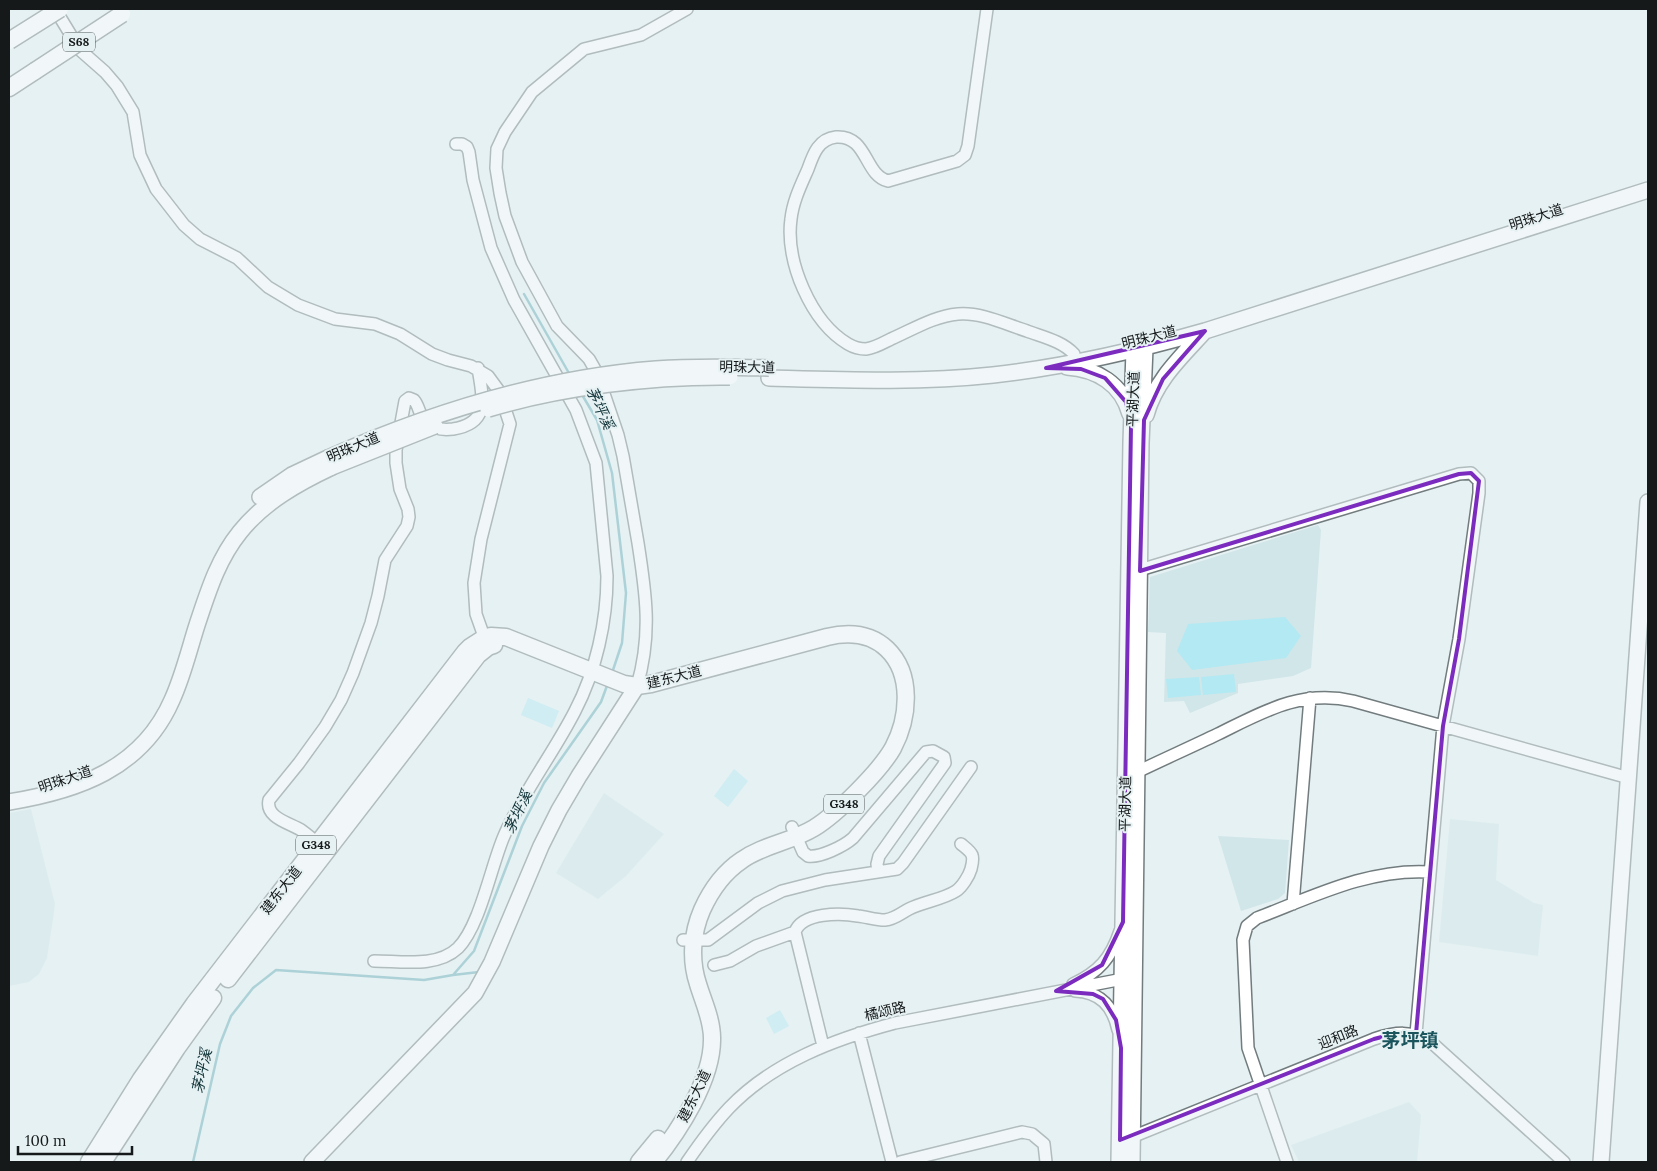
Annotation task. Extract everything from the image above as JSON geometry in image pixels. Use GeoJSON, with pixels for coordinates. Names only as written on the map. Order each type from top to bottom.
{"type":"FeatureCollection","features":[{"type":"Feature","properties":{"kind":"highway"},"geometry":{"type":"LineString","coordinates":[[9,41],[60,9]]}},
{"type":"Feature","properties":{"kind":"highway","name":"S68"},"geometry":{"type":"LineString","coordinates":[[9,88],[126,11]]}},
{"type":"Feature","properties":{"kind":"highway","name":"建东大道"},"geometry":{"type":"LineString","coordinates":[[89,1162],[167,1042],[486,643],[516,648],[628,689],[653,694],[830,646],[851,644],[872,650],[887,665],[895,684],[896,705],[889,734],[878,752],[837,796],[795,832],[745,845],[734,851],[717,867],[704,885],[693,906],[688,940],[682,958],[684,976],[701,1026],[702,1048],[700,1059],[692,1080],[668,1123],[639,1162]]}},
{"type":"Feature","properties":{"kind":"highway","name":"建东大道"},"geometry":{"type":"LineString","coordinates":[[103,1162],[177,1048],[322,847]]}},
{"type":"Feature","properties":{"kind":"highway","name":"建东大道"},"geometry":{"type":"LineString","coordinates":[[654,1162],[677,1130],[702,1084],[710,1061],[711,1025],[694,972],[688,940]]}},
{"type":"Feature","properties":{"kind":"main road","name":"明珠大道"},"geometry":{"type":"LineString","coordinates":[[769,373],[982,366],[1139,346],[1237,312],[1648,181]]}},
{"type":"Feature","properties":{"kind":"main road","name":"明珠大道"},"geometry":{"type":"LineString","coordinates":[[9,794],[51,786],[90,772],[119,754],[151,720],[163,699],[203,578],[222,541],[238,518],[270,490],[292,475],[330,462],[382,435],[438,414],[490,398],[543,385],[600,375],[656,369],[713,366],[829,379],[938,379],[1046,368],[1205,331],[1648,190]]}},
{"type":"Feature","properties":{"kind":"main road"},"geometry":{"type":"LineString","coordinates":[[1136,443],[1157,389],[1170,370],[1205,331]]}},
{"type":"Feature","properties":{"kind":"main road","name":"平湖大道"},"geometry":{"type":"LineString","coordinates":[[1119,1162],[1126,1139],[1139,346]]}},
{"type":"Feature","properties":{"kind":"main road"},"geometry":{"type":"LineString","coordinates":[[1046,368],[1081,369],[1097,374],[1111,383],[1122,395],[1129,409],[1136,443]]}},
{"type":"Feature","properties":{"kind":"main road","name":"明珠大道"},"geometry":{"type":"LineString","coordinates":[[9,802],[58,793],[81,785],[103,774],[124,760],[143,743],[159,724],[172,701],[206,596],[226,551],[256,514],[273,500],[312,476],[330,462]]}},
{"type":"Feature","properties":{"kind":"main road"},"geometry":{"type":"LineString","coordinates":[[1601,1162],[1648,502]]}},
{"type":"Feature","properties":{"kind":"main road"},"geometry":{"type":"LineString","coordinates":[[312,1162],[476,993],[492,962],[541,846],[559,810],[628,689]]}},
{"type":"Feature","properties":{"kind":"main road","name":"平湖大道"},"geometry":{"type":"LineString","coordinates":[[1132,773],[1123,922],[1128,978],[1121,1048],[1126,1139],[1132,1162]]}},
{"type":"Feature","properties":{"kind":"street"},"geometry":{"type":"LineString","coordinates":[[55,9],[80,50],[106,72],[117,86],[132,112],[140,154],[156,188],[184,225],[200,239],[237,258],[268,287],[298,305],[335,318],[375,324],[400,334],[432,354],[448,360],[478,366],[500,391],[510,424],[481,539],[476,568],[474,598],[476,614],[486,643]]}},
{"type":"Feature","properties":{"kind":"street"},"geometry":{"type":"LineString","coordinates":[[628,689],[643,664],[647,638],[646,599],[625,464],[618,435],[593,366],[557,326],[522,262],[500,193],[496,158],[500,140],[532,92],[584,49],[642,35],[687,9]]}},
{"type":"Feature","properties":{"kind":"street"},"geometry":{"type":"LineString","coordinates":[[987,9],[968,146],[965,155],[957,161],[888,181],[879,177],[863,151],[854,142],[843,138],[830,138],[824,141],[812,158],[793,209],[790,231],[794,263],[805,292],[822,319],[841,339],[856,348],[872,347],[950,315],[967,314],[992,319],[1064,345],[1074,354]]}},
{"type":"Feature","properties":{"kind":"street"},"geometry":{"type":"LineString","coordinates":[[374,961],[434,960],[451,953],[464,941],[476,917],[501,843],[510,824],[594,676],[607,584],[596,463],[576,410],[514,300],[490,248],[473,180],[469,152],[467,147],[462,144],[456,144]]}},
{"type":"Feature","properties":{"kind":"street"},"geometry":{"type":"LineString","coordinates":[[322,847],[294,826],[279,820],[270,810],[268,804],[271,796],[289,776],[341,700],[371,623],[385,560],[407,526],[408,509],[400,489],[396,463],[396,450],[404,404],[407,399],[414,400],[422,419],[437,428],[453,429],[470,423],[479,415],[483,403],[483,390],[478,366]]}},
{"type":"Feature","properties":{"kind":"street"},"geometry":{"type":"LineString","coordinates":[[1134,572],[1459,474],[1471,474],[1478,481],[1479,492],[1459,638],[1443,726],[1416,1034],[1431,1042],[1564,1162]]}},
{"type":"Feature","properties":{"kind":"street"},"geometry":{"type":"LineString","coordinates":[[1132,773],[1270,709],[1310,698],[1332,697],[1629,778]]}},
{"type":"Feature","properties":{"kind":"street"},"geometry":{"type":"LineString","coordinates":[[1293,904],[1310,698]]}},
{"type":"Feature","properties":{"kind":"street"},"geometry":{"type":"LineString","coordinates":[[795,832],[803,852],[811,857],[848,843],[926,752],[933,751],[944,757],[944,763],[879,856],[878,872]]}},
{"type":"Feature","properties":{"kind":"street"},"geometry":{"type":"LineString","coordinates":[[688,940],[708,940],[758,903],[782,891],[825,880],[897,869],[971,767]]}},
{"type":"Feature","properties":{"kind":"street"},"geometry":{"type":"LineString","coordinates":[[714,965],[730,961],[756,946],[795,932],[801,922],[829,915],[849,914],[877,920],[894,918],[916,906],[957,891],[970,874],[974,859],[972,852],[961,844]]}},
{"type":"Feature","properties":{"kind":"street"},"geometry":{"type":"LineString","coordinates":[[1287,1162],[1250,1056],[1247,1039],[1244,933],[1246,926],[1251,922],[1293,904],[1354,881],[1405,872],[1430,872]]}},
{"type":"Feature","properties":{"kind":"street"},"geometry":{"type":"LineString","coordinates":[[1056,991],[1081,981],[1102,965],[1111,954],[1123,922]]}},
{"type":"Feature","properties":{"kind":"street"},"geometry":{"type":"LineString","coordinates":[[795,932],[823,1046]]}},
{"type":"Feature","properties":{"kind":"street","name":"橘颂路"},"geometry":{"type":"LineString","coordinates":[[687,1162],[705,1135],[730,1107],[759,1082],[791,1062],[823,1046],[895,1023],[1128,978]]}},
{"type":"Feature","properties":{"kind":"street"},"geometry":{"type":"LineString","coordinates":[[1056,991],[1081,991],[1103,999],[1111,1008],[1116,1020],[1121,1048]]}},
{"type":"Feature","properties":{"kind":"street"},"geometry":{"type":"LineString","coordinates":[[859,1033],[892,1162]]}},
{"type":"Feature","properties":{"kind":"street","name":"迎和路"},"geometry":{"type":"LineString","coordinates":[[1126,1139],[1374,1039],[1397,1033],[1416,1034]]}},
{"type":"Feature","properties":{"kind":"street"},"geometry":{"type":"LineString","coordinates":[[900,1162],[1022,1132],[1032,1134],[1044,1144],[1046,1162]]}},
{"type":"Feature","properties":{"kind":"highlighted area"},"geometry":{"type":"Polygon","coordinates":[[[1205,331],[1163,379],[1144,420],[1140,571],[1459,474],[1471,473],[1479,481],[1459,639],[1443,726],[1416,1034],[1397,1033],[1374,1039],[1120,1140],[1121,1048],[1116,1020],[1103,999],[1093,994],[1056,991],[1102,965],[1123,922],[1131,426],[1126,402],[1105,378],[1081,369],[1046,368],[1205,331]]]}},
{"type":"Feature","properties":{"kind":"shaded area"},"geometry":{"type":"Polygon","coordinates":[[[1318,525],[1321,530],[1311,668],[1293,676],[1238,684],[1238,693],[1190,713],[1184,701],[1164,702],[1166,633],[1148,632],[1150,577],[1318,525]]]}},
{"type":"Feature","properties":{"kind":"shaded area"},"geometry":{"type":"Polygon","coordinates":[[[1285,617],[1301,636],[1286,658],[1192,670],[1177,651],[1188,624],[1285,617]]]}},
{"type":"Feature","properties":{"kind":"shaded area"},"geometry":{"type":"Polygon","coordinates":[[[1234,674],[1236,692],[1203,695],[1201,677],[1234,674]]]}},
{"type":"Feature","properties":{"kind":"shaded area"},"geometry":{"type":"Polygon","coordinates":[[[1199,677],[1201,695],[1168,698],[1166,679],[1199,677]]]}},
{"type":"Feature","properties":{"kind":"shaded area"},"geometry":{"type":"Polygon","coordinates":[[[528,698],[559,711],[552,728],[521,715],[528,698]]]}},
{"type":"Feature","properties":{"kind":"shaded area"},"geometry":{"type":"Polygon","coordinates":[[[734,769],[748,781],[728,807],[714,796],[734,769]]]}},
{"type":"Feature","properties":{"kind":"shaded area"},"geometry":{"type":"Polygon","coordinates":[[[604,793],[664,834],[626,876],[598,899],[556,873],[604,793]]]}},
{"type":"Feature","properties":{"kind":"shaded area"},"geometry":{"type":"Polygon","coordinates":[[[31,809],[55,904],[47,958],[39,974],[29,982],[9,986],[9,813],[31,809]]]}},
{"type":"Feature","properties":{"kind":"shaded area"},"geometry":{"type":"Polygon","coordinates":[[[1450,819],[1499,824],[1496,880],[1534,903],[1543,905],[1538,956],[1439,942],[1450,819]]]}},
{"type":"Feature","properties":{"kind":"shaded area"},"geometry":{"type":"Polygon","coordinates":[[[1218,836],[1289,840],[1285,893],[1278,899],[1241,911],[1218,836]]]}},
{"type":"Feature","properties":{"kind":"shaded area"},"geometry":{"type":"Polygon","coordinates":[[[780,1010],[789,1026],[774,1034],[766,1018],[780,1010]]]}},
{"type":"Feature","properties":{"kind":"shaded area"},"geometry":{"type":"Polygon","coordinates":[[[1409,1102],[1421,1115],[1417,1162],[1299,1162],[1291,1145],[1409,1102]]]}},
{"type":"Feature","properties":{"kind":"waterway","name":"茅坪溪"},"geometry":{"type":"LineString","coordinates":[[524,294],[570,375]]}},
{"type":"Feature","properties":{"kind":"waterway","name":"茅坪溪"},"geometry":{"type":"LineString","coordinates":[[581,393],[597,420],[612,473],[626,593],[622,643],[612,673]]}},
{"type":"Feature","properties":{"kind":"waterway","name":"茅坪溪"},"geometry":{"type":"LineString","coordinates":[[193,1162],[220,1044],[231,1016],[253,988],[276,970],[424,980],[453,975],[474,951],[522,826],[544,783],[601,702],[608,683]]}},
{"type":"Feature","properties":{"kind":"waterway"},"geometry":{"type":"LineString","coordinates":[[453,975],[479,972]]}},
{"type":"Feature","properties":{"kind":"district","name":"茅坪镇"},"geometry":{"type":"Point","coordinates":[1410,1040]}}]}
